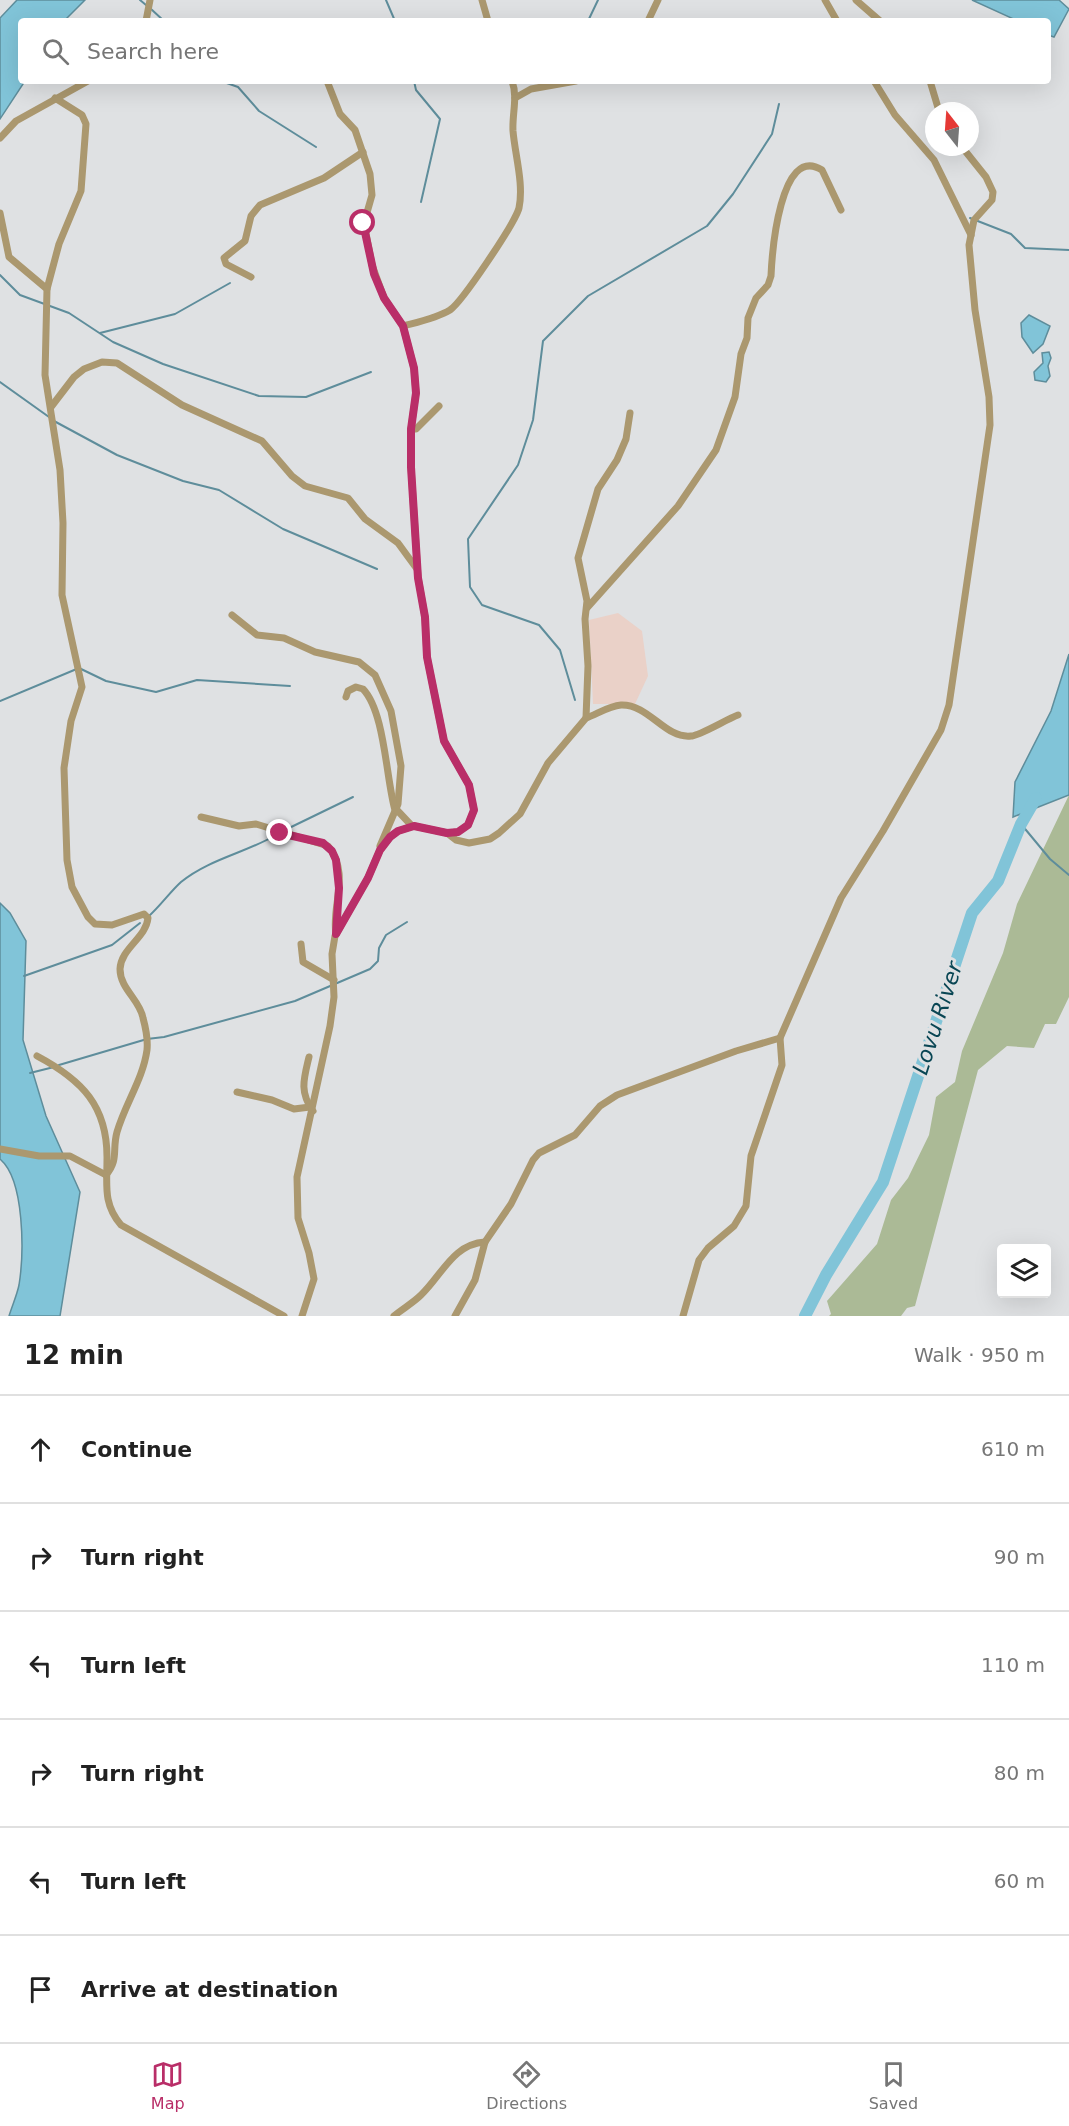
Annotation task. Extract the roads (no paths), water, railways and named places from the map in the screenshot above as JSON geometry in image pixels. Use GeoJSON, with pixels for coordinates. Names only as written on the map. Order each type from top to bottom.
{"type":"FeatureCollection","features":[{"type":"Feature","properties":{"kind":"street"},"geometry":{"type":"LineString","coordinates":[[147,18],[150,0]]}},
{"type":"Feature","properties":{"kind":"street"},"geometry":{"type":"LineString","coordinates":[[482,0],[487,18]]}},
{"type":"Feature","properties":{"kind":"street"},"geometry":{"type":"LineString","coordinates":[[649,18],[658,0]]}},
{"type":"Feature","properties":{"kind":"street"},"geometry":{"type":"LineString","coordinates":[[825,0],[835,18]]}},
{"type":"Feature","properties":{"kind":"street"},"geometry":{"type":"LineString","coordinates":[[856,0],[877,18]]}},
{"type":"Feature","properties":{"kind":"street"},"geometry":{"type":"LineString","coordinates":[[0,138],[16,121],[82,84]]}},
{"type":"Feature","properties":{"kind":"street"},"geometry":{"type":"LineString","coordinates":[[328,84],[340,114],[355,130],[363,152],[372,183],[372,195],[363,223],[372,266],[384,298],[403,326],[416,383],[411,429],[417,570],[425,617],[427,657],[442,735],[474,798],[474,815],[468,825],[458,832],[447,833],[412,826],[398,831],[380,850]]}},
{"type":"Feature","properties":{"kind":"street"},"geometry":{"type":"LineString","coordinates":[[403,326],[438,315],[456,305],[519,208],[519,176],[513,126],[516,98],[513,84]]}},
{"type":"Feature","properties":{"kind":"street"},"geometry":{"type":"LineString","coordinates":[[516,98],[531,89],[559,84]]}},
{"type":"Feature","properties":{"kind":"street"},"geometry":{"type":"LineString","coordinates":[[876,84],[895,115],[934,160],[971,236]]}},
{"type":"Feature","properties":{"kind":"street"},"geometry":{"type":"LineString","coordinates":[[931,84],[936,102]]}},
{"type":"Feature","properties":{"kind":"street"},"geometry":{"type":"LineString","coordinates":[[55,98],[82,115],[86,124],[81,191],[58,244],[47,290],[45,375],[60,470],[63,602],[82,687],[71,721],[64,768],[68,874],[79,902],[95,924],[112,925],[144,914],[148,920],[122,961],[120,973],[126,989],[142,1012],[147,1048],[144,1066],[117,1131],[115,1165],[106,1175]]}},
{"type":"Feature","properties":{"kind":"street"},"geometry":{"type":"LineString","coordinates":[[251,277],[224,261],[225,256],[245,241],[255,210],[266,202],[324,178],[363,152]]}},
{"type":"Feature","properties":{"kind":"street"},"geometry":{"type":"LineString","coordinates":[[684,1316],[699,1260],[708,1248],[734,1226],[746,1206],[751,1156],[782,1065],[780,1038],[841,898],[915,777],[941,730],[950,705],[990,425],[989,397],[975,310],[969,245],[974,220],[992,200],[993,192],[986,177],[969,156]]}},
{"type":"Feature","properties":{"kind":"street"},"geometry":{"type":"LineString","coordinates":[[587,608],[678,506],[720,443],[737,390],[741,354],[747,338],[748,318],[756,298],[768,285],[771,276],[780,210],[792,176],[809,166],[822,170],[841,210]]}},
{"type":"Feature","properties":{"kind":"street"},"geometry":{"type":"LineString","coordinates":[[0,213],[9,257],[47,290]]}},
{"type":"Feature","properties":{"kind":"street"},"geometry":{"type":"LineString","coordinates":[[51,407],[74,377],[84,369],[102,362],[117,363],[182,405],[262,441],[292,476],[305,486],[351,500],[366,519],[398,543],[417,570]]}},
{"type":"Feature","properties":{"kind":"street"},"geometry":{"type":"LineString","coordinates":[[411,429],[416,429],[439,406]]}},
{"type":"Feature","properties":{"kind":"street"},"geometry":{"type":"LineString","coordinates":[[586,718],[588,666],[585,619],[587,608],[579,565],[580,549],[598,489],[617,460],[627,439],[630,413]]}},
{"type":"Feature","properties":{"kind":"street"},"geometry":{"type":"LineString","coordinates":[[232,615],[257,635],[293,640],[315,652],[359,662],[370,669],[386,698],[395,729],[401,766],[396,810],[368,878],[336,934]]}},
{"type":"Feature","properties":{"kind":"street"},"geometry":{"type":"LineString","coordinates":[[346,697],[348,691],[356,687],[363,689],[370,698],[396,810],[412,826]]}},
{"type":"Feature","properties":{"kind":"street"},"geometry":{"type":"LineString","coordinates":[[447,833],[456,840],[469,843],[490,839],[500,833],[520,814],[549,763],[586,718],[613,707],[627,706],[649,715],[677,735],[691,736],[738,715]]}},
{"type":"Feature","properties":{"kind":"street"},"geometry":{"type":"LineString","coordinates":[[201,817],[239,826],[256,824],[328,846],[336,860],[340,899],[332,954],[334,980],[330,1026],[296,1189],[298,1218],[312,1262],[314,1279],[303,1316]]}},
{"type":"Feature","properties":{"kind":"street"},"geometry":{"type":"LineString","coordinates":[[301,944],[303,962],[334,980]]}},
{"type":"Feature","properties":{"kind":"street"},"geometry":{"type":"LineString","coordinates":[[455,1316],[475,1280],[485,1242],[511,1204],[533,1160],[539,1153],[575,1135],[600,1106],[617,1095],[780,1038]]}},
{"type":"Feature","properties":{"kind":"street"},"geometry":{"type":"LineString","coordinates":[[38,1056],[84,1089],[98,1107],[102,1117],[107,1158],[108,1203],[121,1225],[284,1316]]}},
{"type":"Feature","properties":{"kind":"street"},"geometry":{"type":"LineString","coordinates":[[309,1057],[302,1088],[311,1109]]}},
{"type":"Feature","properties":{"kind":"street"},"geometry":{"type":"LineString","coordinates":[[237,1092],[272,1100],[294,1109],[311,1109]]}},
{"type":"Feature","properties":{"kind":"street"},"geometry":{"type":"LineString","coordinates":[[0,1149],[39,1156],[70,1156],[106,1175]]}},
{"type":"Feature","properties":{"kind":"street"},"geometry":{"type":"LineString","coordinates":[[394,1316],[421,1296],[461,1249],[473,1243],[485,1242]]}},
{"type":"Feature","properties":{"kind":"water"},"geometry":{"type":"Polygon","coordinates":[[[17,0],[85,0],[67,18],[18,18],[18,84],[23,84],[0,119],[0,18],[17,0]]]}},
{"type":"Feature","properties":{"kind":"water"},"geometry":{"type":"Polygon","coordinates":[[[972,0],[1059,0],[1069,9],[1054,37],[1051,36],[1051,18],[1011,18],[972,0]]]}},
{"type":"Feature","properties":{"kind":"water"},"geometry":{"type":"Polygon","coordinates":[[[1029,315],[1050,326],[1043,344],[1033,353],[1022,337],[1021,323],[1029,315]]]}},
{"type":"Feature","properties":{"kind":"water"},"geometry":{"type":"Polygon","coordinates":[[[1049,352],[1050,376],[1046,382],[1035,380],[1034,372],[1043,363],[1042,353],[1049,352]]]}},
{"type":"Feature","properties":{"kind":"water"},"geometry":{"type":"Polygon","coordinates":[[[1069,654],[1069,795],[1013,817],[1015,782],[1051,711],[1069,654]]]}},
{"type":"Feature","properties":{"kind":"water"},"geometry":{"type":"Polygon","coordinates":[[[0,903],[10,913],[26,941],[23,1040],[46,1116],[80,1192],[60,1316],[9,1316],[19,1285],[22,1237],[14,1183],[8,1169],[0,1159],[0,903]]]}},
{"type":"Feature","properties":{"kind":"waterway"},"geometry":{"type":"LineString","coordinates":[[140,0],[146,5]]}},
{"type":"Feature","properties":{"kind":"waterway"},"geometry":{"type":"LineString","coordinates":[[386,0],[394,18]]}},
{"type":"Feature","properties":{"kind":"waterway"},"geometry":{"type":"LineString","coordinates":[[589,18],[598,0]]}},
{"type":"Feature","properties":{"kind":"waterway"},"geometry":{"type":"LineString","coordinates":[[151,9],[161,18]]}},
{"type":"Feature","properties":{"kind":"waterway"},"geometry":{"type":"LineString","coordinates":[[230,84],[238,87],[259,111],[316,147]]}},
{"type":"Feature","properties":{"kind":"waterway"},"geometry":{"type":"LineString","coordinates":[[415,84],[416,90],[440,119],[421,202]]}},
{"type":"Feature","properties":{"kind":"waterway"},"geometry":{"type":"LineString","coordinates":[[575,700],[560,650],[539,625],[482,605],[470,587],[468,539],[518,465],[533,420],[543,341],[588,296],[707,226],[733,194],[772,134],[779,104]]}},
{"type":"Feature","properties":{"kind":"waterway"},"geometry":{"type":"LineString","coordinates":[[970,218],[1011,234],[1025,248],[1069,250]]}},
{"type":"Feature","properties":{"kind":"waterway"},"geometry":{"type":"LineString","coordinates":[[0,275],[20,295],[69,313],[113,342],[163,364],[259,396],[306,397],[371,372]]}},
{"type":"Feature","properties":{"kind":"waterway"},"geometry":{"type":"LineString","coordinates":[[100,333],[175,314],[230,283]]}},
{"type":"Feature","properties":{"kind":"waterway"},"geometry":{"type":"LineString","coordinates":[[0,382],[49,417]]}},
{"type":"Feature","properties":{"kind":"waterway"},"geometry":{"type":"LineString","coordinates":[[54,421],[117,455],[183,481],[219,490],[283,529],[377,569]]}},
{"type":"Feature","properties":{"kind":"waterway"},"geometry":{"type":"LineString","coordinates":[[0,701],[79,668],[106,681],[156,692],[197,680],[290,686]]}},
{"type":"Feature","properties":{"kind":"waterway"},"geometry":{"type":"LineString","coordinates":[[285,830],[353,797]]}},
{"type":"Feature","properties":{"kind":"waterway","name":"Lovu River"},"geometry":{"type":"LineString","coordinates":[[805,1316],[826,1275],[883,1182],[972,913],[998,881],[1021,824],[1036,798]]}},
{"type":"Feature","properties":{"kind":"waterway"},"geometry":{"type":"LineString","coordinates":[[1021,824],[1050,859],[1069,875]]}},
{"type":"Feature","properties":{"kind":"waterway"},"geometry":{"type":"LineString","coordinates":[[149,916],[181,882],[192,874],[278,834]]}},
{"type":"Feature","properties":{"kind":"waterway"},"geometry":{"type":"LineString","coordinates":[[59,1065],[147,1039],[164,1037],[295,1001],[370,969],[378,961],[379,948],[386,935],[407,922]]}},
{"type":"Feature","properties":{"kind":"waterway"},"geometry":{"type":"LineString","coordinates":[[24,976],[112,945],[140,923]]}},
{"type":"Feature","properties":{"kind":"waterway"},"geometry":{"type":"LineString","coordinates":[[30,1073],[54,1067]]}}]}
